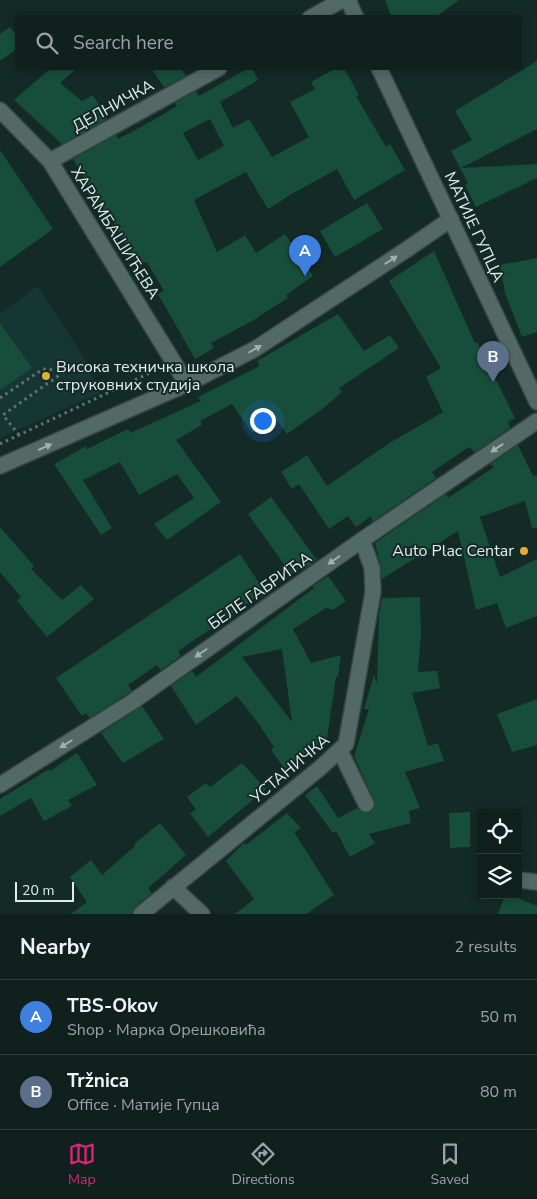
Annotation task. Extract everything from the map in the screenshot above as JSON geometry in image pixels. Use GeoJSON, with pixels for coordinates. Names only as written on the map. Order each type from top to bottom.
{"type":"FeatureCollection","features":[{"type":"Feature","properties":{"kind":"street"},"geometry":{"type":"LineString","coordinates":[[315,15],[342,0]]}},
{"type":"Feature","properties":{"kind":"street"},"geometry":{"type":"LineString","coordinates":[[348,0],[355,15]]}},
{"type":"Feature","properties":{"kind":"street","name":"ДЕЛНИЧКА"},"geometry":{"type":"LineString","coordinates":[[50,160],[215,70]]}},
{"type":"Feature","properties":{"kind":"street","name":"МАТИЈЕ ГУПЦА"},"geometry":{"type":"LineString","coordinates":[[381,70],[537,402]]}},
{"type":"Feature","properties":{"kind":"street","name":"ХАРАМБАШИЋЕВА"},"geometry":{"type":"LineString","coordinates":[[0,110],[50,160],[187,384]]}},
{"type":"Feature","properties":{"kind":"street"},"geometry":{"type":"LineString","coordinates":[[0,466],[187,384],[256,349],[451,218]]}},
{"type":"Feature","properties":{"kind":"street","name":"БЕЛЕ ГАБРИЋА"},"geometry":{"type":"LineString","coordinates":[[0,785],[132,702],[362,540],[537,421]]}},
{"type":"Feature","properties":{"kind":"street","name":"УСТАНИЧКА"},"geometry":{"type":"LineString","coordinates":[[141,914],[340,751],[346,744],[373,592],[372,568],[362,540]]}},
{"type":"Feature","properties":{"kind":"street"},"geometry":{"type":"LineString","coordinates":[[340,751],[366,804]]}},
{"type":"Feature","properties":{"kind":"street"},"geometry":{"type":"LineString","coordinates":[[522,880],[537,882]]}},
{"type":"Feature","properties":{"kind":"street"},"geometry":{"type":"LineString","coordinates":[[174,887],[202,914]]}},
{"type":"Feature","properties":{"kind":"path"},"geometry":{"type":"LineString","coordinates":[[0,444],[174,362]]}},
{"type":"Feature","properties":{"kind":"path"},"geometry":{"type":"LineString","coordinates":[[0,398],[43,368],[66,371],[2,416],[19,435]]}},
{"type":"Feature","properties":{"kind":"shaded area","name":"Висока техничка школа струковних студија"},"geometry":{"type":"Polygon","coordinates":[[[38,286],[84,358],[100,393],[0,438],[0,314],[38,286]]]}},
{"type":"Feature","properties":{"kind":"building"},"geometry":{"type":"Polygon","coordinates":[[[385,0],[459,0],[438,15],[391,15],[385,0]]]}},
{"type":"Feature","properties":{"kind":"building"},"geometry":{"type":"Polygon","coordinates":[[[10,27],[15,33],[15,50],[0,61],[0,34],[10,27]]]}},
{"type":"Feature","properties":{"kind":"building"},"geometry":{"type":"Polygon","coordinates":[[[537,61],[537,129],[461,168],[537,164],[537,178],[476,207],[465,185],[468,183],[451,151],[472,140],[455,111],[537,61]]]}},
{"type":"Feature","properties":{"kind":"building"},"geometry":{"type":"Polygon","coordinates":[[[49,70],[75,70],[60,83],[82,101],[93,95],[107,119],[62,144],[14,100],[49,70]]]}},
{"type":"Feature","properties":{"kind":"building"},"geometry":{"type":"Polygon","coordinates":[[[152,70],[182,70],[186,76],[164,87],[152,70]]]}},
{"type":"Feature","properties":{"kind":"building"},"geometry":{"type":"Polygon","coordinates":[[[245,70],[253,70],[258,80],[220,102],[233,128],[249,119],[272,157],[309,137],[290,102],[315,89],[311,82],[332,70],[345,70],[359,95],[356,96],[386,147],[390,144],[405,170],[354,200],[337,169],[268,209],[246,172],[194,200],[217,252],[245,235],[256,253],[285,234],[313,276],[286,295],[288,298],[259,317],[211,343],[214,348],[195,359],[158,294],[164,291],[147,262],[138,266],[111,217],[108,218],[73,159],[116,135],[118,139],[150,122],[177,106],[175,103],[196,91],[199,96],[245,70]],[[210,119],[183,133],[198,160],[224,146],[210,119]]]}},
{"type":"Feature","properties":{"kind":"building"},"geometry":{"type":"Polygon","coordinates":[[[0,150],[53,229],[0,267],[0,150]]]}},
{"type":"Feature","properties":{"kind":"building"},"geometry":{"type":"Polygon","coordinates":[[[367,203],[383,229],[335,257],[320,231],[367,203]]]}},
{"type":"Feature","properties":{"kind":"building"},"geometry":{"type":"Polygon","coordinates":[[[434,251],[475,343],[477,342],[515,418],[508,422],[510,428],[475,452],[469,447],[432,472],[436,478],[372,522],[371,516],[356,527],[348,516],[329,529],[299,484],[292,489],[281,472],[307,455],[327,486],[388,444],[443,412],[426,377],[441,368],[389,281],[434,251]]]}},
{"type":"Feature","properties":{"kind":"building"},"geometry":{"type":"Polygon","coordinates":[[[537,258],[537,332],[522,337],[505,293],[500,265],[537,258]]]}},
{"type":"Feature","properties":{"kind":"building"},"geometry":{"type":"Polygon","coordinates":[[[338,314],[364,351],[390,335],[399,348],[339,388],[342,392],[325,407],[287,434],[274,417],[252,433],[232,404],[200,421],[202,425],[176,440],[221,502],[167,540],[154,524],[194,498],[177,474],[139,495],[120,462],[83,480],[112,528],[101,535],[54,464],[86,446],[87,449],[128,429],[130,433],[201,401],[198,397],[260,366],[257,361],[338,314]]]}},
{"type":"Feature","properties":{"kind":"building"},"geometry":{"type":"Polygon","coordinates":[[[0,323],[32,368],[0,390],[0,323]]]}},
{"type":"Feature","properties":{"kind":"building"},"geometry":{"type":"Polygon","coordinates":[[[518,445],[533,476],[537,475],[537,528],[532,528],[525,501],[480,517],[500,577],[537,559],[537,616],[506,628],[497,603],[476,610],[458,531],[382,579],[375,543],[446,494],[448,498],[494,467],[490,464],[518,445]]]}},
{"type":"Feature","properties":{"kind":"building"},"geometry":{"type":"Polygon","coordinates":[[[271,497],[317,560],[302,571],[300,568],[291,574],[248,514],[271,497]]]}},
{"type":"Feature","properties":{"kind":"building"},"geometry":{"type":"Polygon","coordinates":[[[0,527],[34,566],[31,569],[62,600],[81,585],[94,599],[47,637],[17,601],[21,597],[0,572],[0,527]]]}},
{"type":"Feature","properties":{"kind":"building"},"geometry":{"type":"Polygon","coordinates":[[[240,554],[265,592],[178,651],[181,656],[161,670],[157,665],[128,685],[132,691],[90,718],[86,713],[82,716],[56,678],[240,554]]]}},
{"type":"Feature","properties":{"kind":"building"},"geometry":{"type":"Polygon","coordinates":[[[328,576],[346,601],[333,610],[326,608],[293,629],[311,663],[341,655],[338,677],[336,677],[327,738],[287,772],[271,750],[274,747],[237,696],[196,725],[171,686],[192,671],[196,677],[314,588],[313,586],[328,576]],[[282,649],[242,657],[292,722],[282,649]]]}},
{"type":"Feature","properties":{"kind":"building"},"geometry":{"type":"Polygon","coordinates":[[[420,597],[421,633],[418,672],[437,671],[440,688],[412,693],[428,746],[438,743],[444,761],[405,772],[420,808],[409,811],[411,823],[369,834],[375,843],[350,857],[336,831],[333,833],[305,795],[317,786],[338,818],[357,808],[365,813],[371,812],[374,809],[374,800],[354,756],[369,709],[364,709],[374,675],[377,684],[379,615],[382,598],[420,597]]]}},
{"type":"Feature","properties":{"kind":"building"},"geometry":{"type":"Polygon","coordinates":[[[537,699],[537,745],[512,752],[497,714],[537,699]]]}},
{"type":"Feature","properties":{"kind":"building"},"geometry":{"type":"Polygon","coordinates":[[[142,706],[164,739],[123,763],[101,733],[142,706]]]}},
{"type":"Feature","properties":{"kind":"building"},"geometry":{"type":"Polygon","coordinates":[[[77,753],[97,785],[68,800],[72,806],[44,821],[31,798],[0,816],[0,799],[49,769],[50,771],[77,753]]]}},
{"type":"Feature","properties":{"kind":"building"},"geometry":{"type":"Polygon","coordinates":[[[242,763],[266,789],[208,837],[190,813],[196,810],[187,797],[206,783],[210,787],[242,763]]]}},
{"type":"Feature","properties":{"kind":"building"},"geometry":{"type":"Polygon","coordinates":[[[470,812],[470,847],[450,848],[449,813],[470,812]]]}},
{"type":"Feature","properties":{"kind":"building"},"geometry":{"type":"Polygon","coordinates":[[[287,813],[301,828],[294,832],[334,895],[306,914],[235,914],[254,899],[226,861],[245,842],[246,845],[287,813]]]}},
{"type":"Feature","properties":{"kind":"building"},"geometry":{"type":"Polygon","coordinates":[[[160,823],[186,855],[148,888],[152,893],[135,907],[132,914],[71,914],[87,902],[70,877],[91,860],[102,875],[135,846],[134,844],[160,823]]]}},
{"type":"Feature","properties":{"kind":"building"},"geometry":{"type":"Polygon","coordinates":[[[504,899],[520,899],[537,906],[537,914],[498,914],[504,899]]]}},
{"type":"Feature","properties":{"kind":"place","name":"TBS-Okov"},"geometry":{"type":"Point","coordinates":[305,276]}},
{"type":"Feature","properties":{"kind":"place","name":"Висока техничка школа струковних студија"},"geometry":{"type":"Point","coordinates":[46,376]}},
{"type":"Feature","properties":{"kind":"place","name":"Tržnica"},"geometry":{"type":"Point","coordinates":[493,382]}},
{"type":"Feature","properties":{"kind":"place","name":"Auto Plac Centar"},"geometry":{"type":"Point","coordinates":[524,551]}}]}
